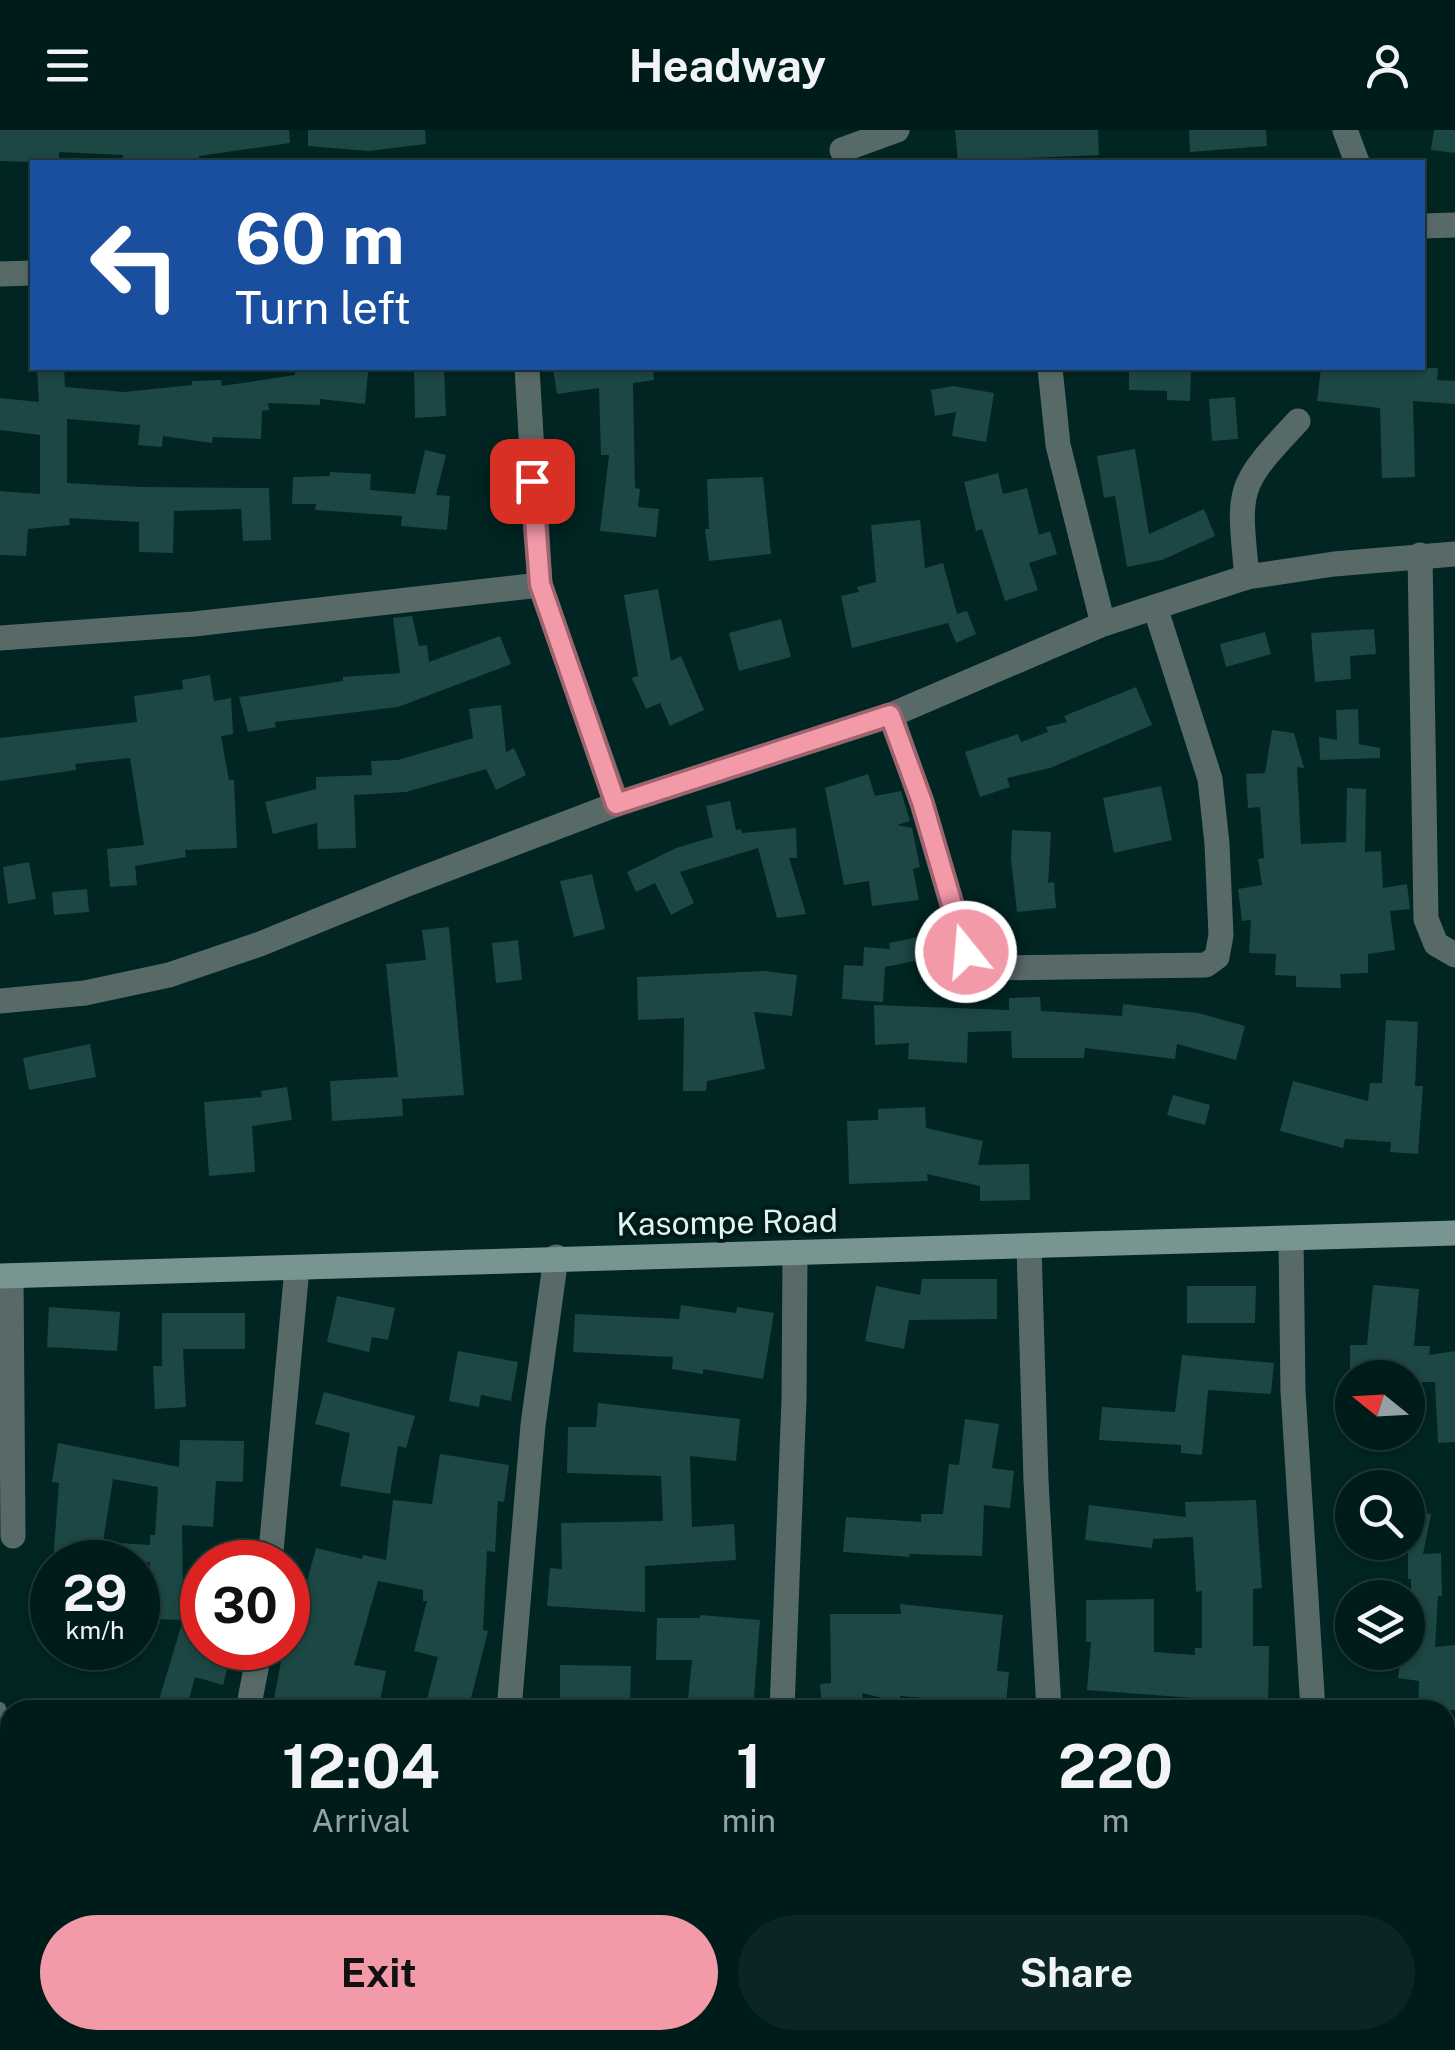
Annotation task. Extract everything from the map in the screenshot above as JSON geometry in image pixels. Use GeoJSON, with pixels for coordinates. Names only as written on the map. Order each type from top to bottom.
{"type":"FeatureCollection","features":[{"type":"Feature","properties":{"kind":"street"},"geometry":{"type":"LineString","coordinates":[[843,148],[897,130]]}},
{"type":"Feature","properties":{"kind":"street"},"geometry":{"type":"LineString","coordinates":[[1345,130],[1356,160]]}},
{"type":"Feature","properties":{"kind":"street"},"geometry":{"type":"LineString","coordinates":[[1425,226],[1455,225]]}},
{"type":"Feature","properties":{"kind":"street"},"geometry":{"type":"LineString","coordinates":[[0,274],[30,273]]}},
{"type":"Feature","properties":{"kind":"street"},"geometry":{"type":"LineString","coordinates":[[527,370],[540,584],[616,804]]}},
{"type":"Feature","properties":{"kind":"street"},"geometry":{"type":"LineString","coordinates":[[1050,370],[1058,445],[1104,624]]}},
{"type":"Feature","properties":{"kind":"street"},"geometry":{"type":"LineString","coordinates":[[1247,577],[1240,509],[1244,487],[1256,466],[1298,421]]}},
{"type":"Feature","properties":{"kind":"street"},"geometry":{"type":"LineString","coordinates":[[0,1001],[85,993],[170,975],[260,944],[616,804],[890,715],[1104,624],[1247,577],[1455,554]]}},
{"type":"Feature","properties":{"kind":"street"},"geometry":{"type":"LineString","coordinates":[[1420,555],[1426,919],[1436,944],[1455,955]]}},
{"type":"Feature","properties":{"kind":"street"},"geometry":{"type":"LineString","coordinates":[[0,638],[194,624],[540,584]]}},
{"type":"Feature","properties":{"kind":"street"},"geometry":{"type":"LineString","coordinates":[[890,715],[922,802],[966,952],[975,960],[991,968],[1206,964],[1216,957],[1221,935],[1210,779],[1154,607]]}},
{"type":"Feature","properties":{"kind":"street","name":"Kasompe Road"},"geometry":{"type":"LineString","coordinates":[[5,1276],[1455,1233]]}},
{"type":"Feature","properties":{"kind":"street"},"geometry":{"type":"LineString","coordinates":[[1291,1240],[1293,1391],[1312,1700]]}},
{"type":"Feature","properties":{"kind":"street"},"geometry":{"type":"LineString","coordinates":[[1030,1248],[1036,1481],[1048,1700]]}},
{"type":"Feature","properties":{"kind":"street"},"geometry":{"type":"LineString","coordinates":[[782,1700],[794,1418],[795,1254]]}},
{"type":"Feature","properties":{"kind":"street"},"geometry":{"type":"LineString","coordinates":[[509,1700],[532,1425],[556,1258]]}},
{"type":"Feature","properties":{"kind":"street"},"geometry":{"type":"LineString","coordinates":[[272,1540],[296,1268]]}},
{"type":"Feature","properties":{"kind":"street"},"geometry":{"type":"LineString","coordinates":[[5,1276],[13,1536]]}},
{"type":"Feature","properties":{"kind":"street"},"geometry":{"type":"LineString","coordinates":[[250,1700],[256,1670]]}},
{"type":"Feature","properties":{"kind":"building"},"geometry":{"type":"Polygon","coordinates":[[[0,130],[289,130],[290,143],[199,156],[199,160],[123,160],[123,155],[59,152],[59,160],[0,161],[0,130]]]}},
{"type":"Feature","properties":{"kind":"building"},"geometry":{"type":"Polygon","coordinates":[[[308,130],[425,130],[426,144],[369,151],[308,146],[308,130]]]}},
{"type":"Feature","properties":{"kind":"building"},"geometry":{"type":"Polygon","coordinates":[[[955,130],[1098,130],[1099,155],[958,160],[955,130]]]}},
{"type":"Feature","properties":{"kind":"building"},"geometry":{"type":"Polygon","coordinates":[[[1189,130],[1266,130],[1267,146],[1190,152],[1189,130]]]}},
{"type":"Feature","properties":{"kind":"building"},"geometry":{"type":"Polygon","coordinates":[[[1434,130],[1455,130],[1455,153],[1431,150],[1434,130]]]}},
{"type":"Feature","properties":{"kind":"building"},"geometry":{"type":"Polygon","coordinates":[[[1438,368],[1437,380],[1455,381],[1455,404],[1413,401],[1415,477],[1382,478],[1380,408],[1317,401],[1321,370],[1438,368]]]}},
{"type":"Feature","properties":{"kind":"building"},"geometry":{"type":"Polygon","coordinates":[[[37,370],[64,370],[65,387],[124,392],[192,385],[192,381],[221,380],[222,386],[295,375],[295,370],[368,372],[365,404],[320,399],[320,405],[268,403],[269,410],[262,411],[261,439],[213,437],[212,443],[163,436],[162,447],[138,445],[140,425],[67,419],[67,483],[269,488],[271,540],[243,541],[241,509],[174,511],[173,553],[139,552],[139,522],[69,518],[70,525],[28,529],[26,556],[0,555],[0,491],[40,494],[40,435],[0,430],[0,398],[39,402],[37,370]]]}},
{"type":"Feature","properties":{"kind":"building"},"geometry":{"type":"Polygon","coordinates":[[[414,370],[444,370],[446,416],[415,418],[414,370]]]}},
{"type":"Feature","properties":{"kind":"building"},"geometry":{"type":"Polygon","coordinates":[[[553,370],[653,370],[654,380],[633,383],[635,488],[640,489],[638,507],[659,509],[656,537],[600,531],[609,455],[601,455],[599,388],[557,394],[553,370]]]}},
{"type":"Feature","properties":{"kind":"building"},"geometry":{"type":"Polygon","coordinates":[[[1129,370],[1191,370],[1190,401],[1167,400],[1167,391],[1129,390],[1129,370]]]}},
{"type":"Feature","properties":{"kind":"building"},"geometry":{"type":"Polygon","coordinates":[[[953,386],[994,393],[986,442],[952,436],[956,412],[935,416],[931,390],[953,386]]]}},
{"type":"Feature","properties":{"kind":"building"},"geometry":{"type":"Polygon","coordinates":[[[1235,397],[1238,439],[1212,441],[1209,399],[1235,397]]]}},
{"type":"Feature","properties":{"kind":"building"},"geometry":{"type":"Polygon","coordinates":[[[1135,449],[1149,534],[1204,509],[1215,536],[1162,560],[1127,567],[1115,496],[1104,498],[1097,456],[1135,449]]]}},
{"type":"Feature","properties":{"kind":"building"},"geometry":{"type":"Polygon","coordinates":[[[425,450],[446,455],[436,495],[450,496],[447,530],[401,526],[402,516],[315,510],[316,504],[292,504],[293,477],[330,476],[330,472],[371,474],[370,490],[415,494],[425,450]]]}},
{"type":"Feature","properties":{"kind":"building"},"geometry":{"type":"Polygon","coordinates":[[[998,473],[1003,494],[1027,488],[1039,535],[1050,531],[1057,554],[1029,563],[1038,590],[1005,601],[982,529],[976,531],[964,482],[998,473]]]}},
{"type":"Feature","properties":{"kind":"building"},"geometry":{"type":"Polygon","coordinates":[[[763,477],[771,554],[709,561],[705,529],[709,529],[707,479],[763,477]]]}},
{"type":"Feature","properties":{"kind":"building"},"geometry":{"type":"Polygon","coordinates":[[[920,520],[925,568],[943,563],[957,614],[967,611],[976,634],[956,643],[948,623],[852,648],[841,596],[876,582],[871,525],[920,520]]]}},
{"type":"Feature","properties":{"kind":"building"},"geometry":{"type":"Polygon","coordinates":[[[658,589],[671,661],[681,656],[704,710],[670,726],[660,703],[646,709],[632,678],[638,676],[624,595],[658,589]]]}},
{"type":"Feature","properties":{"kind":"building"},"geometry":{"type":"Polygon","coordinates":[[[412,616],[419,646],[427,645],[429,662],[500,636],[511,664],[398,707],[275,722],[276,727],[248,732],[239,697],[343,681],[343,677],[400,673],[393,618],[412,616]]]}},
{"type":"Feature","properties":{"kind":"building"},"geometry":{"type":"Polygon","coordinates":[[[781,619],[791,657],[739,671],[729,633],[781,619]]]}},
{"type":"Feature","properties":{"kind":"building"},"geometry":{"type":"Polygon","coordinates":[[[1374,629],[1376,654],[1350,656],[1351,679],[1315,682],[1311,633],[1374,629]]]}},
{"type":"Feature","properties":{"kind":"building"},"geometry":{"type":"Polygon","coordinates":[[[1265,632],[1271,654],[1226,667],[1220,644],[1265,632]]]}},
{"type":"Feature","properties":{"kind":"building"},"geometry":{"type":"Polygon","coordinates":[[[210,675],[214,701],[231,698],[233,734],[221,736],[229,780],[234,780],[237,848],[185,850],[186,857],[135,866],[137,885],[110,887],[107,849],[144,845],[130,758],[75,764],[76,770],[0,781],[0,738],[137,722],[134,696],[183,689],[182,680],[210,675]]]}},
{"type":"Feature","properties":{"kind":"building"},"geometry":{"type":"Polygon","coordinates":[[[1136,687],[1152,725],[1050,768],[1007,778],[1010,787],[980,797],[965,752],[1018,734],[1021,742],[1048,732],[1046,727],[1067,722],[1064,716],[1136,687]]]}},
{"type":"Feature","properties":{"kind":"building"},"geometry":{"type":"Polygon","coordinates":[[[501,705],[506,752],[514,748],[526,775],[496,790],[486,769],[406,792],[354,795],[356,848],[318,849],[317,823],[273,834],[265,802],[316,789],[316,777],[372,775],[371,761],[398,760],[473,738],[469,709],[501,705]]]}},
{"type":"Feature","properties":{"kind":"building"},"geometry":{"type":"Polygon","coordinates":[[[1358,709],[1359,744],[1380,748],[1380,758],[1320,760],[1319,737],[1337,740],[1336,710],[1358,709]]]}},
{"type":"Feature","properties":{"kind":"building"},"geometry":{"type":"Polygon","coordinates":[[[1272,730],[1294,733],[1304,768],[1297,767],[1301,844],[1346,842],[1347,788],[1366,789],[1365,852],[1381,851],[1383,888],[1407,884],[1410,909],[1390,911],[1395,950],[1368,954],[1368,973],[1340,974],[1341,988],[1296,987],[1296,976],[1275,975],[1276,954],[1249,953],[1251,920],[1242,921],[1238,889],[1262,885],[1258,859],[1264,858],[1260,807],[1248,808],[1246,774],[1265,773],[1272,730]]]}},
{"type":"Feature","properties":{"kind":"building"},"geometry":{"type":"Polygon","coordinates":[[[868,774],[875,796],[901,791],[910,821],[897,825],[912,828],[920,867],[913,869],[919,900],[872,906],[869,881],[844,885],[825,788],[868,774]]]}},
{"type":"Feature","properties":{"kind":"building"},"geometry":{"type":"Polygon","coordinates":[[[1161,786],[1172,840],[1114,853],[1103,798],[1161,786]]]}},
{"type":"Feature","properties":{"kind":"building"},"geometry":{"type":"Polygon","coordinates":[[[730,801],[736,830],[741,829],[742,833],[796,828],[797,858],[789,858],[806,914],[777,918],[758,848],[680,872],[694,903],[671,915],[655,883],[636,892],[627,872],[676,848],[713,837],[706,806],[730,801]]]}},
{"type":"Feature","properties":{"kind":"building"},"geometry":{"type":"Polygon","coordinates":[[[1012,830],[1051,832],[1048,883],[1054,882],[1056,908],[1017,912],[1012,830]]]}},
{"type":"Feature","properties":{"kind":"building"},"geometry":{"type":"Polygon","coordinates":[[[29,862],[36,899],[8,904],[3,867],[29,862]]]}},
{"type":"Feature","properties":{"kind":"building"},"geometry":{"type":"Polygon","coordinates":[[[592,874],[605,929],[574,937],[560,881],[592,874]]]}},
{"type":"Feature","properties":{"kind":"building"},"geometry":{"type":"Polygon","coordinates":[[[87,889],[89,912],[54,915],[52,892],[87,889]]]}},
{"type":"Feature","properties":{"kind":"building"},"geometry":{"type":"Polygon","coordinates":[[[449,927],[464,1095],[402,1099],[403,1116],[332,1121],[330,1081],[398,1077],[386,964],[426,960],[422,930],[449,927]]]}},
{"type":"Feature","properties":{"kind":"building"},"geometry":{"type":"Polygon","coordinates":[[[918,937],[921,951],[929,951],[929,958],[885,967],[883,1002],[842,999],[844,965],[863,966],[864,947],[890,949],[889,943],[918,937]]]}},
{"type":"Feature","properties":{"kind":"building"},"geometry":{"type":"Polygon","coordinates":[[[518,940],[522,980],[496,983],[492,943],[518,940]]]}},
{"type":"Feature","properties":{"kind":"building"},"geometry":{"type":"Polygon","coordinates":[[[765,971],[797,975],[792,1016],[754,1012],[765,1069],[707,1081],[706,1091],[683,1091],[684,1018],[638,1020],[637,977],[765,971]]]}},
{"type":"Feature","properties":{"kind":"building"},"geometry":{"type":"Polygon","coordinates":[[[1040,997],[1041,1011],[1122,1016],[1123,1004],[1198,1013],[1245,1026],[1236,1060],[1177,1044],[1175,1059],[1085,1048],[1084,1058],[1012,1058],[1011,1031],[968,1032],[967,1063],[908,1059],[909,1043],[875,1045],[874,1005],[1009,1010],[1009,998],[1040,997]]]}},
{"type":"Feature","properties":{"kind":"building"},"geometry":{"type":"Polygon","coordinates":[[[1386,1020],[1418,1022],[1415,1086],[1423,1086],[1418,1154],[1390,1152],[1391,1142],[1345,1139],[1343,1148],[1280,1131],[1293,1081],[1368,1101],[1370,1083],[1382,1083],[1386,1020]]]}},
{"type":"Feature","properties":{"kind":"building"},"geometry":{"type":"Polygon","coordinates":[[[90,1044],[96,1077],[29,1090],[23,1058],[90,1044]]]}},
{"type":"Feature","properties":{"kind":"building"},"geometry":{"type":"Polygon","coordinates":[[[287,1087],[292,1120],[252,1126],[255,1172],[209,1176],[204,1102],[262,1097],[261,1091],[287,1087]]]}},
{"type":"Feature","properties":{"kind":"building"},"geometry":{"type":"Polygon","coordinates":[[[1173,1095],[1210,1105],[1205,1125],[1167,1115],[1173,1095]]]}},
{"type":"Feature","properties":{"kind":"building"},"geometry":{"type":"Polygon","coordinates":[[[925,1107],[926,1128],[983,1141],[978,1165],[1029,1164],[1030,1200],[980,1201],[980,1186],[927,1174],[928,1181],[849,1184],[847,1121],[878,1120],[878,1109],[925,1107]]]}},
{"type":"Feature","properties":{"kind":"building"},"geometry":{"type":"Polygon","coordinates":[[[922,1279],[997,1279],[997,1319],[909,1320],[904,1349],[865,1341],[876,1286],[920,1295],[922,1279]]]}},
{"type":"Feature","properties":{"kind":"building"},"geometry":{"type":"Polygon","coordinates":[[[1373,1285],[1419,1289],[1414,1346],[1430,1346],[1429,1355],[1455,1351],[1455,1442],[1438,1443],[1435,1382],[1425,1382],[1425,1360],[1350,1360],[1350,1345],[1367,1345],[1373,1285]]]}},
{"type":"Feature","properties":{"kind":"building"},"geometry":{"type":"Polygon","coordinates":[[[1187,1286],[1256,1286],[1255,1323],[1187,1323],[1187,1286]]]}},
{"type":"Feature","properties":{"kind":"building"},"geometry":{"type":"Polygon","coordinates":[[[337,1296],[395,1308],[388,1340],[372,1337],[369,1352],[327,1342],[337,1296]]]}},
{"type":"Feature","properties":{"kind":"building"},"geometry":{"type":"Polygon","coordinates":[[[681,1305],[736,1313],[737,1307],[774,1313],[763,1379],[703,1369],[703,1374],[672,1369],[673,1357],[573,1352],[575,1314],[679,1319],[681,1305]]]}},
{"type":"Feature","properties":{"kind":"building"},"geometry":{"type":"Polygon","coordinates":[[[49,1307],[120,1312],[117,1351],[47,1347],[49,1307]]]}},
{"type":"Feature","properties":{"kind":"building"},"geometry":{"type":"Polygon","coordinates":[[[162,1313],[245,1313],[245,1349],[183,1349],[186,1407],[155,1409],[153,1366],[162,1366],[162,1313]]]}},
{"type":"Feature","properties":{"kind":"building"},"geometry":{"type":"Polygon","coordinates":[[[458,1351],[518,1362],[511,1401],[481,1395],[479,1407],[449,1401],[458,1351]]]}},
{"type":"Feature","properties":{"kind":"building"},"geometry":{"type":"Polygon","coordinates":[[[1182,1355],[1274,1363],[1271,1394],[1208,1390],[1202,1455],[1181,1453],[1181,1445],[1099,1440],[1102,1407],[1175,1412],[1182,1355]]]}},
{"type":"Feature","properties":{"kind":"building"},"geometry":{"type":"Polygon","coordinates":[[[324,1392],[415,1416],[406,1448],[398,1446],[390,1494],[340,1486],[350,1433],[315,1424],[324,1392]]]}},
{"type":"Feature","properties":{"kind":"building"},"geometry":{"type":"Polygon","coordinates":[[[598,1403],[740,1419],[736,1461],[690,1456],[692,1527],[734,1524],[736,1560],[645,1566],[645,1612],[547,1606],[550,1568],[562,1569],[561,1523],[663,1521],[661,1476],[567,1473],[568,1427],[596,1427],[598,1403]]]}},
{"type":"Feature","properties":{"kind":"building"},"geometry":{"type":"Polygon","coordinates":[[[965,1419],[999,1424],[992,1468],[1014,1471],[1010,1508],[984,1505],[982,1556],[909,1554],[910,1557],[843,1552],[846,1517],[921,1522],[921,1514],[943,1514],[949,1464],[959,1465],[965,1419]]]}},
{"type":"Feature","properties":{"kind":"building"},"geometry":{"type":"Polygon","coordinates":[[[180,1440],[244,1441],[243,1482],[216,1481],[213,1527],[182,1525],[180,1620],[160,1619],[160,1540],[150,1540],[150,1535],[155,1535],[158,1487],[113,1479],[103,1540],[55,1540],[59,1483],[52,1482],[58,1443],[179,1467],[180,1440]]]}},
{"type":"Feature","properties":{"kind":"building"},"geometry":{"type":"Polygon","coordinates":[[[440,1454],[509,1465],[504,1502],[498,1501],[495,1552],[487,1551],[483,1630],[488,1631],[471,1700],[427,1700],[438,1657],[414,1651],[427,1601],[423,1601],[423,1590],[378,1581],[354,1665],[386,1671],[380,1700],[274,1699],[279,1670],[310,1670],[310,1570],[316,1548],[362,1559],[363,1555],[386,1560],[393,1500],[432,1504],[440,1454]]]}},
{"type":"Feature","properties":{"kind":"building"},"geometry":{"type":"Polygon","coordinates":[[[1256,1500],[1262,1588],[1253,1589],[1253,1646],[1269,1646],[1268,1700],[1087,1690],[1091,1642],[1086,1642],[1086,1600],[1154,1599],[1154,1652],[1195,1655],[1195,1648],[1202,1648],[1202,1591],[1196,1592],[1193,1537],[1153,1539],[1152,1548],[1085,1540],[1089,1505],[1186,1517],[1185,1502],[1256,1500]]]}},
{"type":"Feature","properties":{"kind":"building"},"geometry":{"type":"Polygon","coordinates":[[[1425,1513],[1431,1514],[1425,1544],[1425,1513]]]}},
{"type":"Feature","properties":{"kind":"building"},"geometry":{"type":"Polygon","coordinates":[[[1441,1553],[1442,1596],[1438,1596],[1435,1647],[1455,1645],[1455,1700],[1418,1700],[1419,1681],[1398,1678],[1399,1670],[1425,1670],[1425,1580],[1411,1580],[1408,1560],[1425,1560],[1425,1554],[1441,1553]]]}},
{"type":"Feature","properties":{"kind":"building"},"geometry":{"type":"Polygon","coordinates":[[[900,1604],[1003,1615],[997,1671],[1009,1672],[1006,1700],[900,1696],[899,1700],[891,1700],[862,1693],[863,1700],[821,1700],[820,1684],[831,1683],[830,1614],[901,1614],[900,1604]]]}},
{"type":"Feature","properties":{"kind":"building"},"geometry":{"type":"Polygon","coordinates":[[[657,1618],[760,1620],[754,1700],[688,1700],[692,1660],[656,1660],[657,1618]]]}},
{"type":"Feature","properties":{"kind":"building"},"geometry":{"type":"Polygon","coordinates":[[[180,1630],[180,1670],[227,1670],[223,1685],[195,1677],[189,1700],[159,1700],[180,1630]]]}},
{"type":"Feature","properties":{"kind":"building"},"geometry":{"type":"Polygon","coordinates":[[[560,1665],[631,1666],[630,1700],[560,1700],[560,1665]]]}},
{"type":"Feature","properties":{"kind":"route"},"geometry":{"type":"LineString","coordinates":[[532,481],[540,584],[616,804],[890,715],[922,802],[966,952]]}}]}
